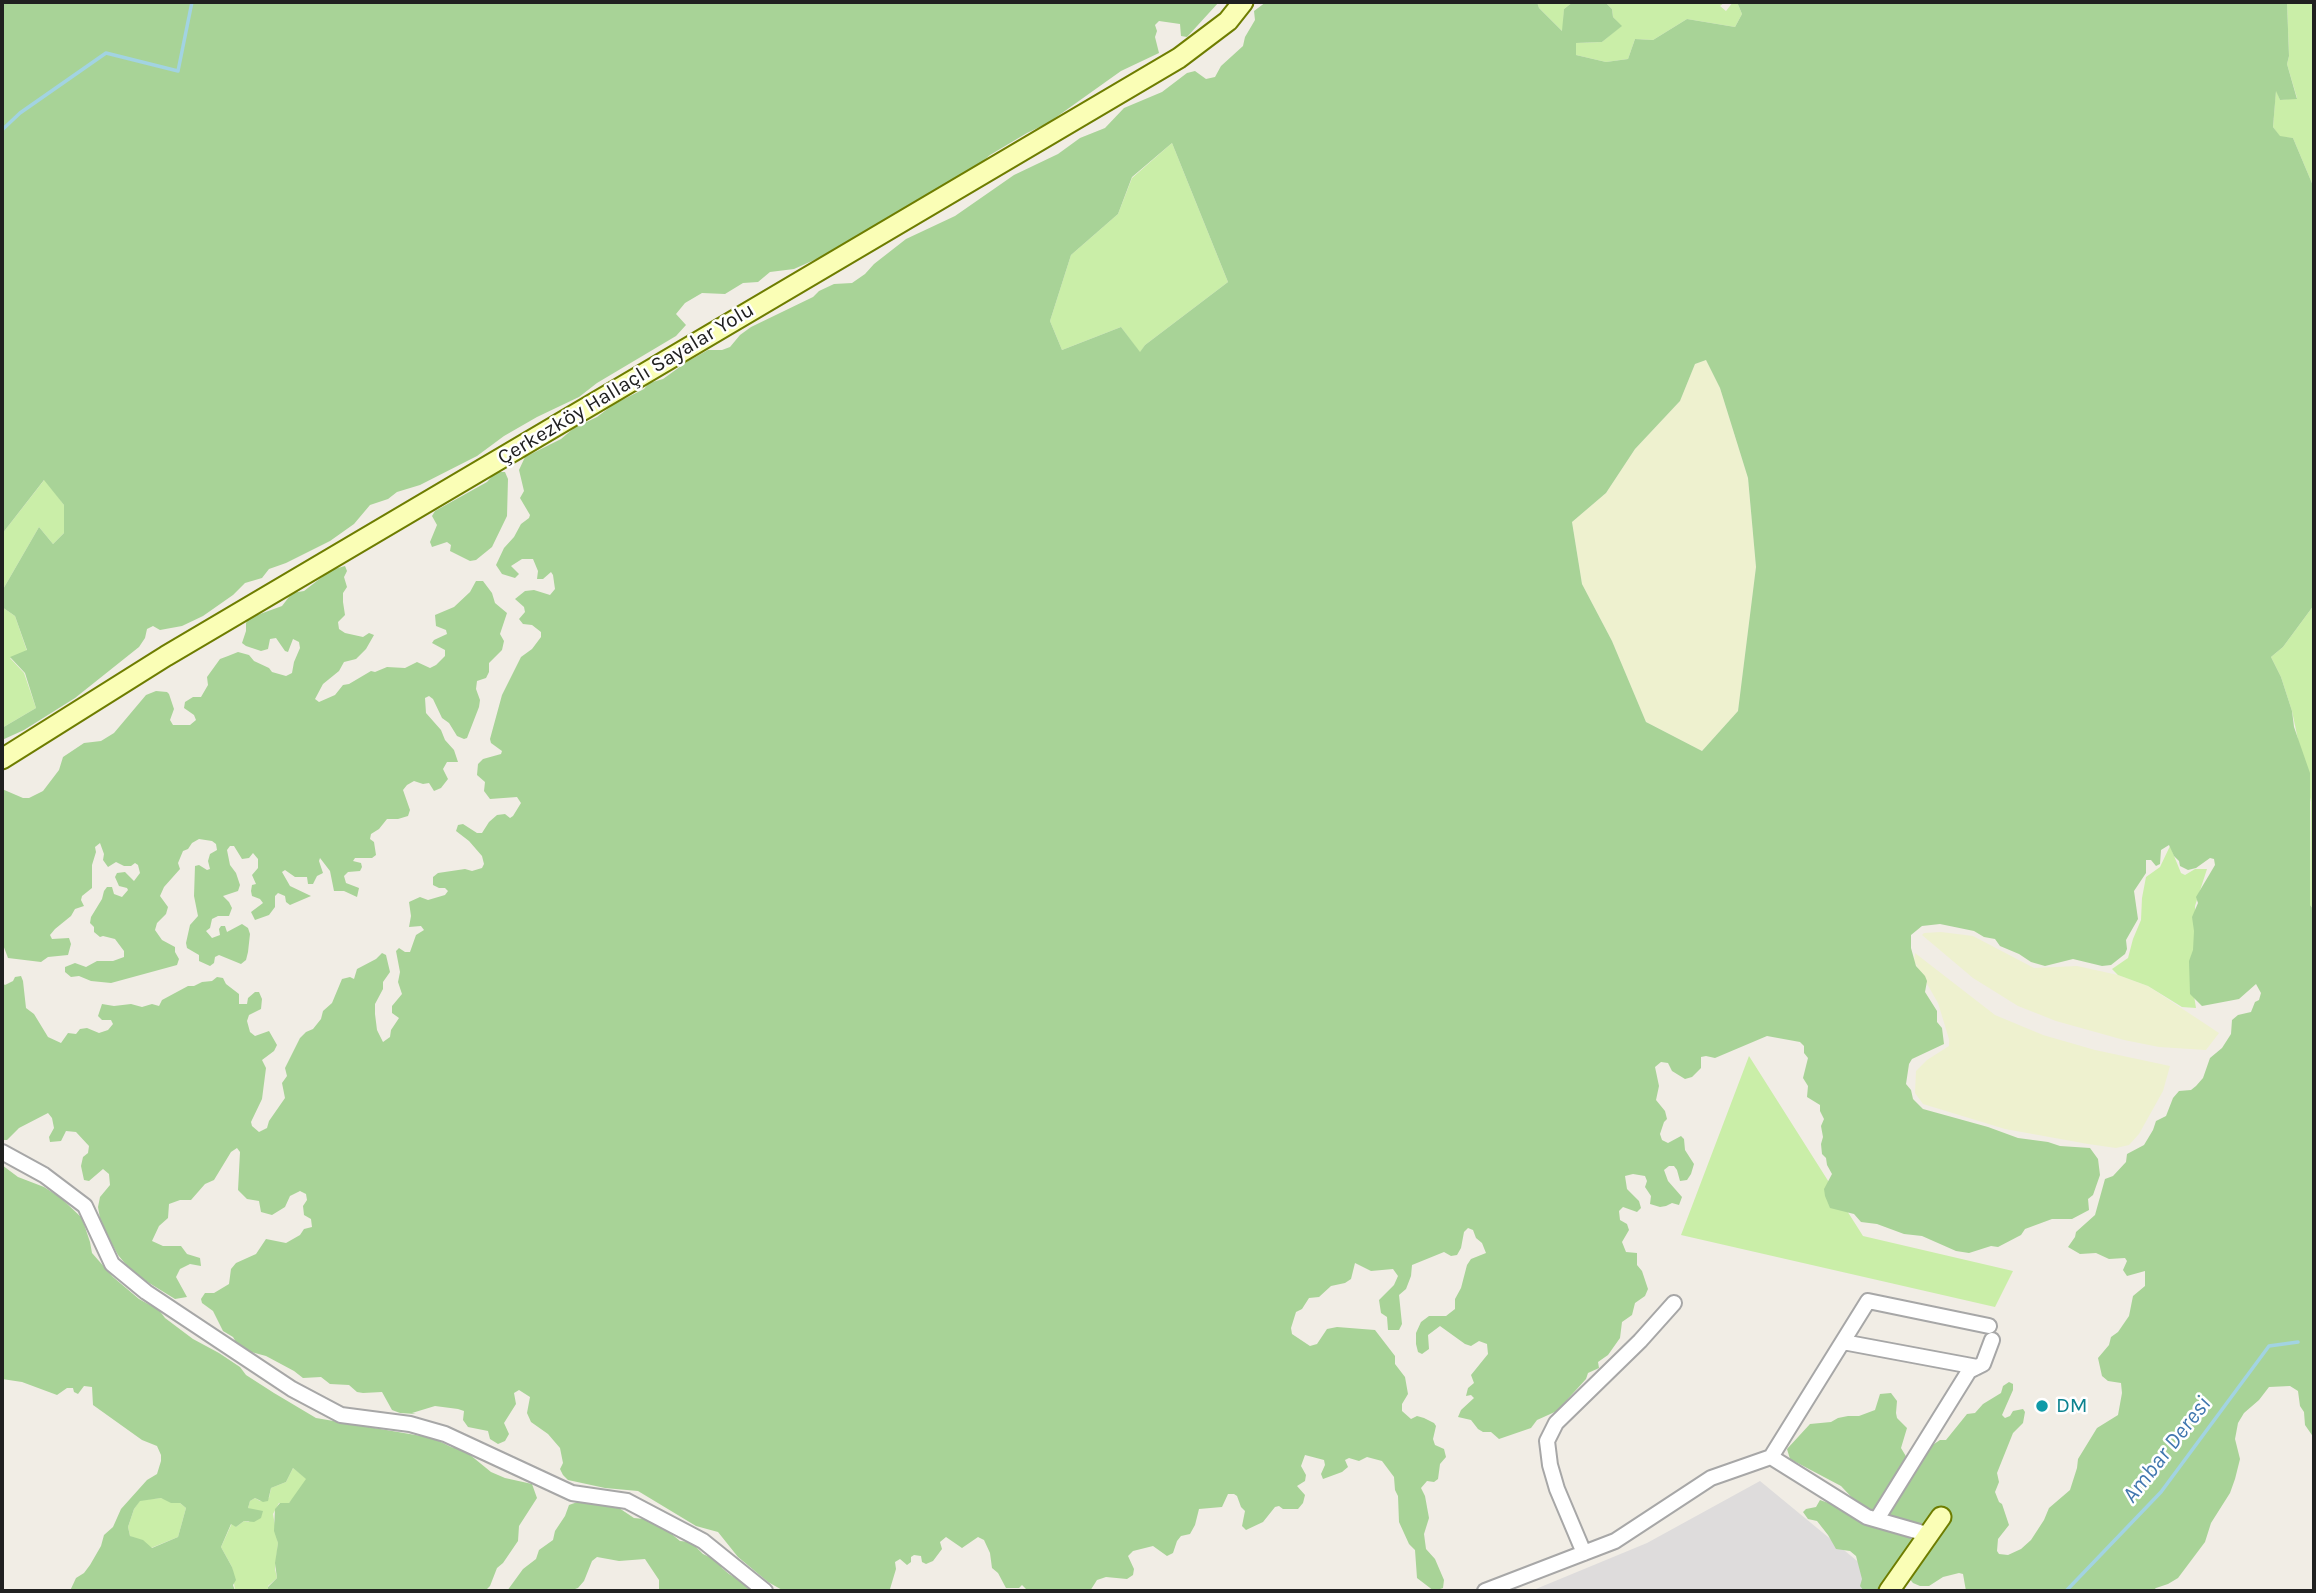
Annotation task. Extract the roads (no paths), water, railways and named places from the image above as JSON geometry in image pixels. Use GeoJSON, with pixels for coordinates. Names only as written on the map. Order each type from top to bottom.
{"type":"FeatureCollection","features":[{"type":"Feature","properties":{"kind":"main road","name":"Çerkezköy Hallaçlı Sayalar Yolu"},"geometry":{"type":"LineString","coordinates":[[2,759],[178,649],[1179,58],[1228,21],[1243,2]]}},
{"type":"Feature","properties":{"kind":"main road"},"geometry":{"type":"LineString","coordinates":[[1889,1591],[1941,1517]]}},
{"type":"Feature","properties":{"kind":"street"},"geometry":{"type":"LineString","coordinates":[[2,1152],[44,1175],[85,1206],[112,1264],[146,1292],[292,1390],[341,1415],[410,1424],[445,1434],[572,1493],[627,1501],[703,1541],[765,1591]]}},
{"type":"Feature","properties":{"kind":"street"},"geometry":{"type":"LineString","coordinates":[[1485,1591],[1615,1541],[1711,1478],[1771,1457],[1868,1301],[1990,1333],[1983,1364],[1969,1371],[1877,1519]]}},
{"type":"Feature","properties":{"kind":"street"},"geometry":{"type":"LineString","coordinates":[[1584,1553],[1557,1489],[1547,1441],[1556,1423],[1640,1341],[1674,1303]]}},
{"type":"Feature","properties":{"kind":"street"},"geometry":{"type":"LineString","coordinates":[[1843,1342],[1977,1367]]}},
{"type":"Feature","properties":{"kind":"street"},"geometry":{"type":"LineString","coordinates":[[1771,1457],[1867,1517],[1930,1535]]}},
{"type":"Feature","properties":{"kind":"waterway"},"geometry":{"type":"LineString","coordinates":[[2,130],[20,113],[106,53],[178,71],[192,2]]}},
{"type":"Feature","properties":{"kind":"waterway","name":"Ambar Deresi"},"geometry":{"type":"LineString","coordinates":[[2066,1591],[2161,1492],[2269,1346],[2298,1342]]}},
{"type":"Feature","properties":{"kind":"place","name":"DM"},"geometry":{"type":"Point","coordinates":[2042,1406]}}]}
